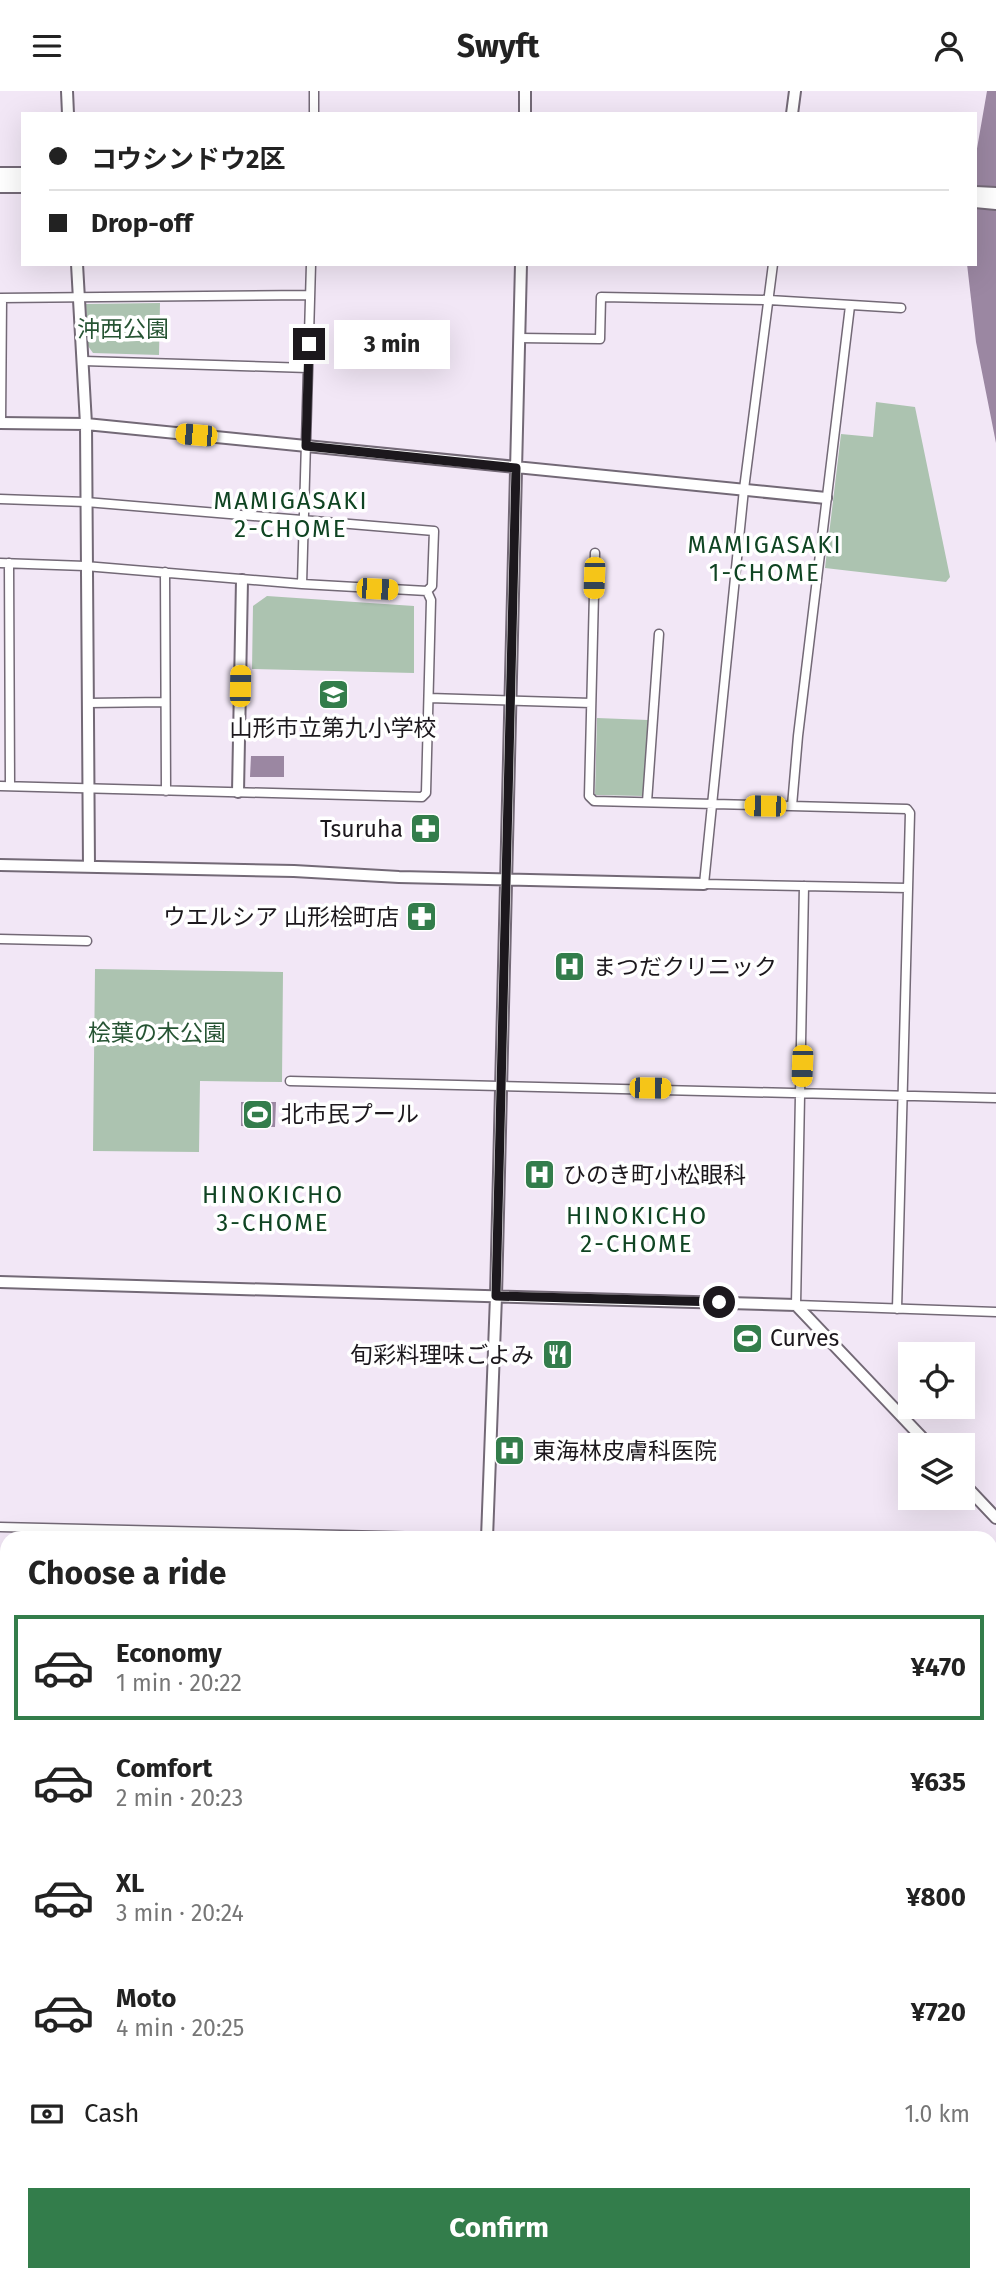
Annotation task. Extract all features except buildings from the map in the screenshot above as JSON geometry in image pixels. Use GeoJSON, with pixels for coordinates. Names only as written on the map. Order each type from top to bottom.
{"type":"FeatureCollection","features":[{"type":"Feature","properties":{"kind":"main road"},"geometry":{"type":"LineString","coordinates":[[0,174],[21,174]]}},
{"type":"Feature","properties":{"kind":"main road"},"geometry":{"type":"LineString","coordinates":[[0,186],[21,186]]}},
{"type":"Feature","properties":{"kind":"main road"},"geometry":{"type":"LineString","coordinates":[[977,193],[996,194]]}},
{"type":"Feature","properties":{"kind":"main road"},"geometry":{"type":"LineString","coordinates":[[977,201],[996,203]]}},
{"type":"Feature","properties":{"kind":"street"},"geometry":{"type":"LineString","coordinates":[[67,91],[68,112]]}},
{"type":"Feature","properties":{"kind":"street"},"geometry":{"type":"LineString","coordinates":[[314,91],[314,112]]}},
{"type":"Feature","properties":{"kind":"street"},"geometry":{"type":"LineString","coordinates":[[525,91],[525,112]]}},
{"type":"Feature","properties":{"kind":"street"},"geometry":{"type":"LineString","coordinates":[[792,112],[795,91]]}},
{"type":"Feature","properties":{"kind":"street"},"geometry":{"type":"LineString","coordinates":[[77,266],[86,424],[89,867]]}},
{"type":"Feature","properties":{"kind":"street"},"geometry":{"type":"LineString","coordinates":[[302,584],[311,266]]}},
{"type":"Feature","properties":{"kind":"street"},"geometry":{"type":"LineString","coordinates":[[487,1531],[496,1296],[521,266]]}},
{"type":"Feature","properties":{"kind":"street"},"geometry":{"type":"LineString","coordinates":[[704,884],[744,489],[773,266]]}},
{"type":"Feature","properties":{"kind":"street"},"geometry":{"type":"LineString","coordinates":[[309,295],[1,298],[0,423],[86,424],[826,498]]}},
{"type":"Feature","properties":{"kind":"street"},"geometry":{"type":"LineString","coordinates":[[519,338],[600,339],[601,297],[769,300],[901,309]]}},
{"type":"Feature","properties":{"kind":"street"},"geometry":{"type":"LineString","coordinates":[[792,806],[849,306]]}},
{"type":"Feature","properties":{"kind":"street"},"geometry":{"type":"LineString","coordinates":[[84,361],[308,368]]}},
{"type":"Feature","properties":{"kind":"street"},"geometry":{"type":"LineString","coordinates":[[0,499],[86,502],[434,531],[432,586],[427,591],[242,580],[85,566],[4,563],[10,786]]}},
{"type":"Feature","properties":{"kind":"street"},"geometry":{"type":"LineString","coordinates":[[595,553],[589,796],[594,801],[906,809],[910,813],[897,1309]]}},
{"type":"Feature","properties":{"kind":"street"},"geometry":{"type":"LineString","coordinates":[[165,572],[166,791]]}},
{"type":"Feature","properties":{"kind":"street"},"geometry":{"type":"LineString","coordinates":[[238,792],[242,580]]}},
{"type":"Feature","properties":{"kind":"street"},"geometry":{"type":"LineString","coordinates":[[0,786],[422,797],[426,793],[429,698],[431,600],[427,591]]}},
{"type":"Feature","properties":{"kind":"street"},"geometry":{"type":"LineString","coordinates":[[647,802],[659,634]]}},
{"type":"Feature","properties":{"kind":"street"},"geometry":{"type":"LineString","coordinates":[[429,698],[591,703]]}},
{"type":"Feature","properties":{"kind":"street"},"geometry":{"type":"LineString","coordinates":[[88,703],[165,702]]}},
{"type":"Feature","properties":{"kind":"street"},"geometry":{"type":"LineString","coordinates":[[0,865],[294,871],[506,880],[908,888]]}},
{"type":"Feature","properties":{"kind":"street"},"geometry":{"type":"LineString","coordinates":[[804,886],[796,1305],[918,1433]]}},
{"type":"Feature","properties":{"kind":"street"},"geometry":{"type":"LineString","coordinates":[[0,939],[87,941]]}},
{"type":"Feature","properties":{"kind":"street"},"geometry":{"type":"LineString","coordinates":[[290,1081],[996,1098]]}},
{"type":"Feature","properties":{"kind":"street"},"geometry":{"type":"LineString","coordinates":[[0,1282],[996,1312]]}},
{"type":"Feature","properties":{"kind":"street"},"geometry":{"type":"LineString","coordinates":[[975,1496],[996,1518]]}},
{"type":"Feature","properties":{"kind":"street"},"geometry":{"type":"LineString","coordinates":[[0,1527],[171,1531]]}},
{"type":"Feature","properties":{"kind":"green space","name":"沖西公園"},"geometry":{"type":"Polygon","coordinates":[[[160,303],[159,355],[93,353],[88,346],[86,304],[160,303]]]}},
{"type":"Feature","properties":{"kind":"green space"},"geometry":{"type":"Polygon","coordinates":[[[876,402],[915,407],[950,577],[946,582],[825,568],[841,434],[873,437],[876,402]]]}},
{"type":"Feature","properties":{"kind":"green space"},"geometry":{"type":"Polygon","coordinates":[[[267,596],[414,606],[414,673],[252,669],[253,606],[267,596]]]}},
{"type":"Feature","properties":{"kind":"green space"},"geometry":{"type":"Polygon","coordinates":[[[597,718],[648,720],[643,796],[595,795],[597,718]]]}},
{"type":"Feature","properties":{"kind":"green space","name":"桧葉の木公園"},"geometry":{"type":"Polygon","coordinates":[[[95,969],[283,972],[282,1082],[200,1081],[199,1152],[93,1151],[95,969]]]}},
{"type":"Feature","properties":{"kind":"shaded area"},"geometry":{"type":"Polygon","coordinates":[[[987,91],[996,91],[996,443],[976,342],[967,266],[977,266],[977,148],[987,91]]]}},
{"type":"Feature","properties":{"kind":"shaded area"},"geometry":{"type":"Polygon","coordinates":[[[251,756],[284,756],[284,777],[250,777],[251,756]]]}},
{"type":"Feature","properties":{"kind":"shaded area","name":"北市民プール"},"geometry":{"type":"Polygon","coordinates":[[[241,1102],[276,1102],[275,1127],[241,1126],[241,1102]]]}},
{"type":"Feature","properties":{"kind":"place","name":"山形市立第九小学校"},"geometry":{"type":"Point","coordinates":[333,694]}},
{"type":"Feature","properties":{"kind":"place","name":"Tsuruha"},"geometry":{"type":"Point","coordinates":[426,829]}},
{"type":"Feature","properties":{"kind":"place","name":"ウエルシア 山形桧町店"},"geometry":{"type":"Point","coordinates":[422,917]}},
{"type":"Feature","properties":{"kind":"place","name":"まつだクリニック"},"geometry":{"type":"Point","coordinates":[570,967]}},
{"type":"Feature","properties":{"kind":"place","name":"北市民プール"},"geometry":{"type":"Point","coordinates":[258,1114]}},
{"type":"Feature","properties":{"kind":"place","name":"ひのき町小松眼科"},"geometry":{"type":"Point","coordinates":[540,1175]}},
{"type":"Feature","properties":{"kind":"place","name":"Curves"},"geometry":{"type":"Point","coordinates":[747,1338]}},
{"type":"Feature","properties":{"kind":"place","name":"旬彩料理味ごよみ"},"geometry":{"type":"Point","coordinates":[557,1355]}},
{"type":"Feature","properties":{"kind":"place","name":"東海林皮膚科医院"},"geometry":{"type":"Point","coordinates":[510,1451]}},
{"type":"Feature","properties":{"kind":"district","name":"MAMIGASAKI 2-CHOME"},"geometry":{"type":"Point","coordinates":[291,515]}},
{"type":"Feature","properties":{"kind":"district","name":"MAMIGASAKI 1-CHOME"},"geometry":{"type":"Point","coordinates":[765,559]}},
{"type":"Feature","properties":{"kind":"district","name":"HINOKICHO 3-CHOME"},"geometry":{"type":"Point","coordinates":[273,1209]}},
{"type":"Feature","properties":{"kind":"district","name":"HINOKICHO 2-CHOME"},"geometry":{"type":"Point","coordinates":[637,1230]}},
{"type":"Feature","properties":{"kind":"route"},"geometry":{"type":"LineString","coordinates":[[309,344],[306,446],[516,468],[496,1296],[719,1302]]}}]}
